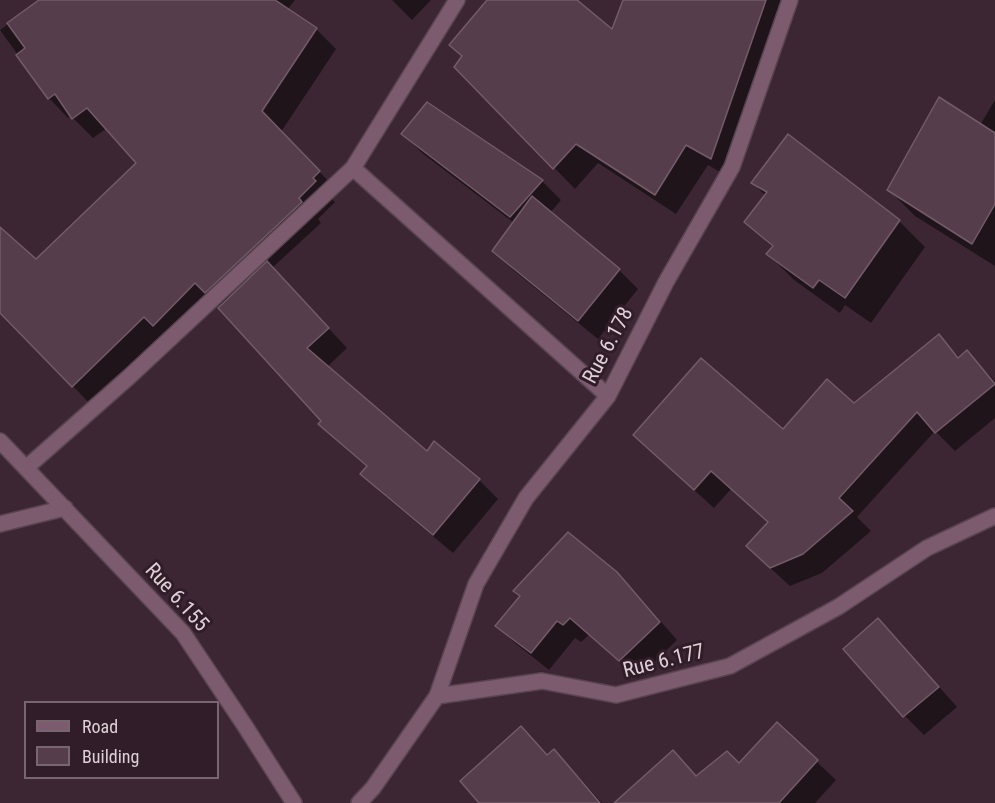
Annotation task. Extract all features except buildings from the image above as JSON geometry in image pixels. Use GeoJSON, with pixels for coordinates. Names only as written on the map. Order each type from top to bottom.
{"type":"FeatureCollection","features":[{"type":"Feature","properties":{"kind":"street"},"geometry":{"type":"LineString","coordinates":[[26,468],[138,369],[353,168],[457,0]]}},
{"type":"Feature","properties":{"kind":"street","name":"Rue 6.178"},"geometry":{"type":"LineString","coordinates":[[437,696],[476,584],[526,498],[608,396],[666,282],[732,167],[790,0]]}},
{"type":"Feature","properties":{"kind":"street"},"geometry":{"type":"LineString","coordinates":[[353,168],[608,396]]}},
{"type":"Feature","properties":{"kind":"street","name":"Rue 6.155"},"geometry":{"type":"LineString","coordinates":[[0,441],[183,633],[294,803]]}},
{"type":"Feature","properties":{"kind":"street"},"geometry":{"type":"LineString","coordinates":[[0,524],[65,508]]}},
{"type":"Feature","properties":{"kind":"street","name":"Rue 6.177"},"geometry":{"type":"LineString","coordinates":[[437,696],[542,681],[616,695],[730,666],[838,607],[927,548],[995,516]]}},
{"type":"Feature","properties":{"kind":"street"},"geometry":{"type":"LineString","coordinates":[[359,803],[373,788],[437,696]]}}]}
